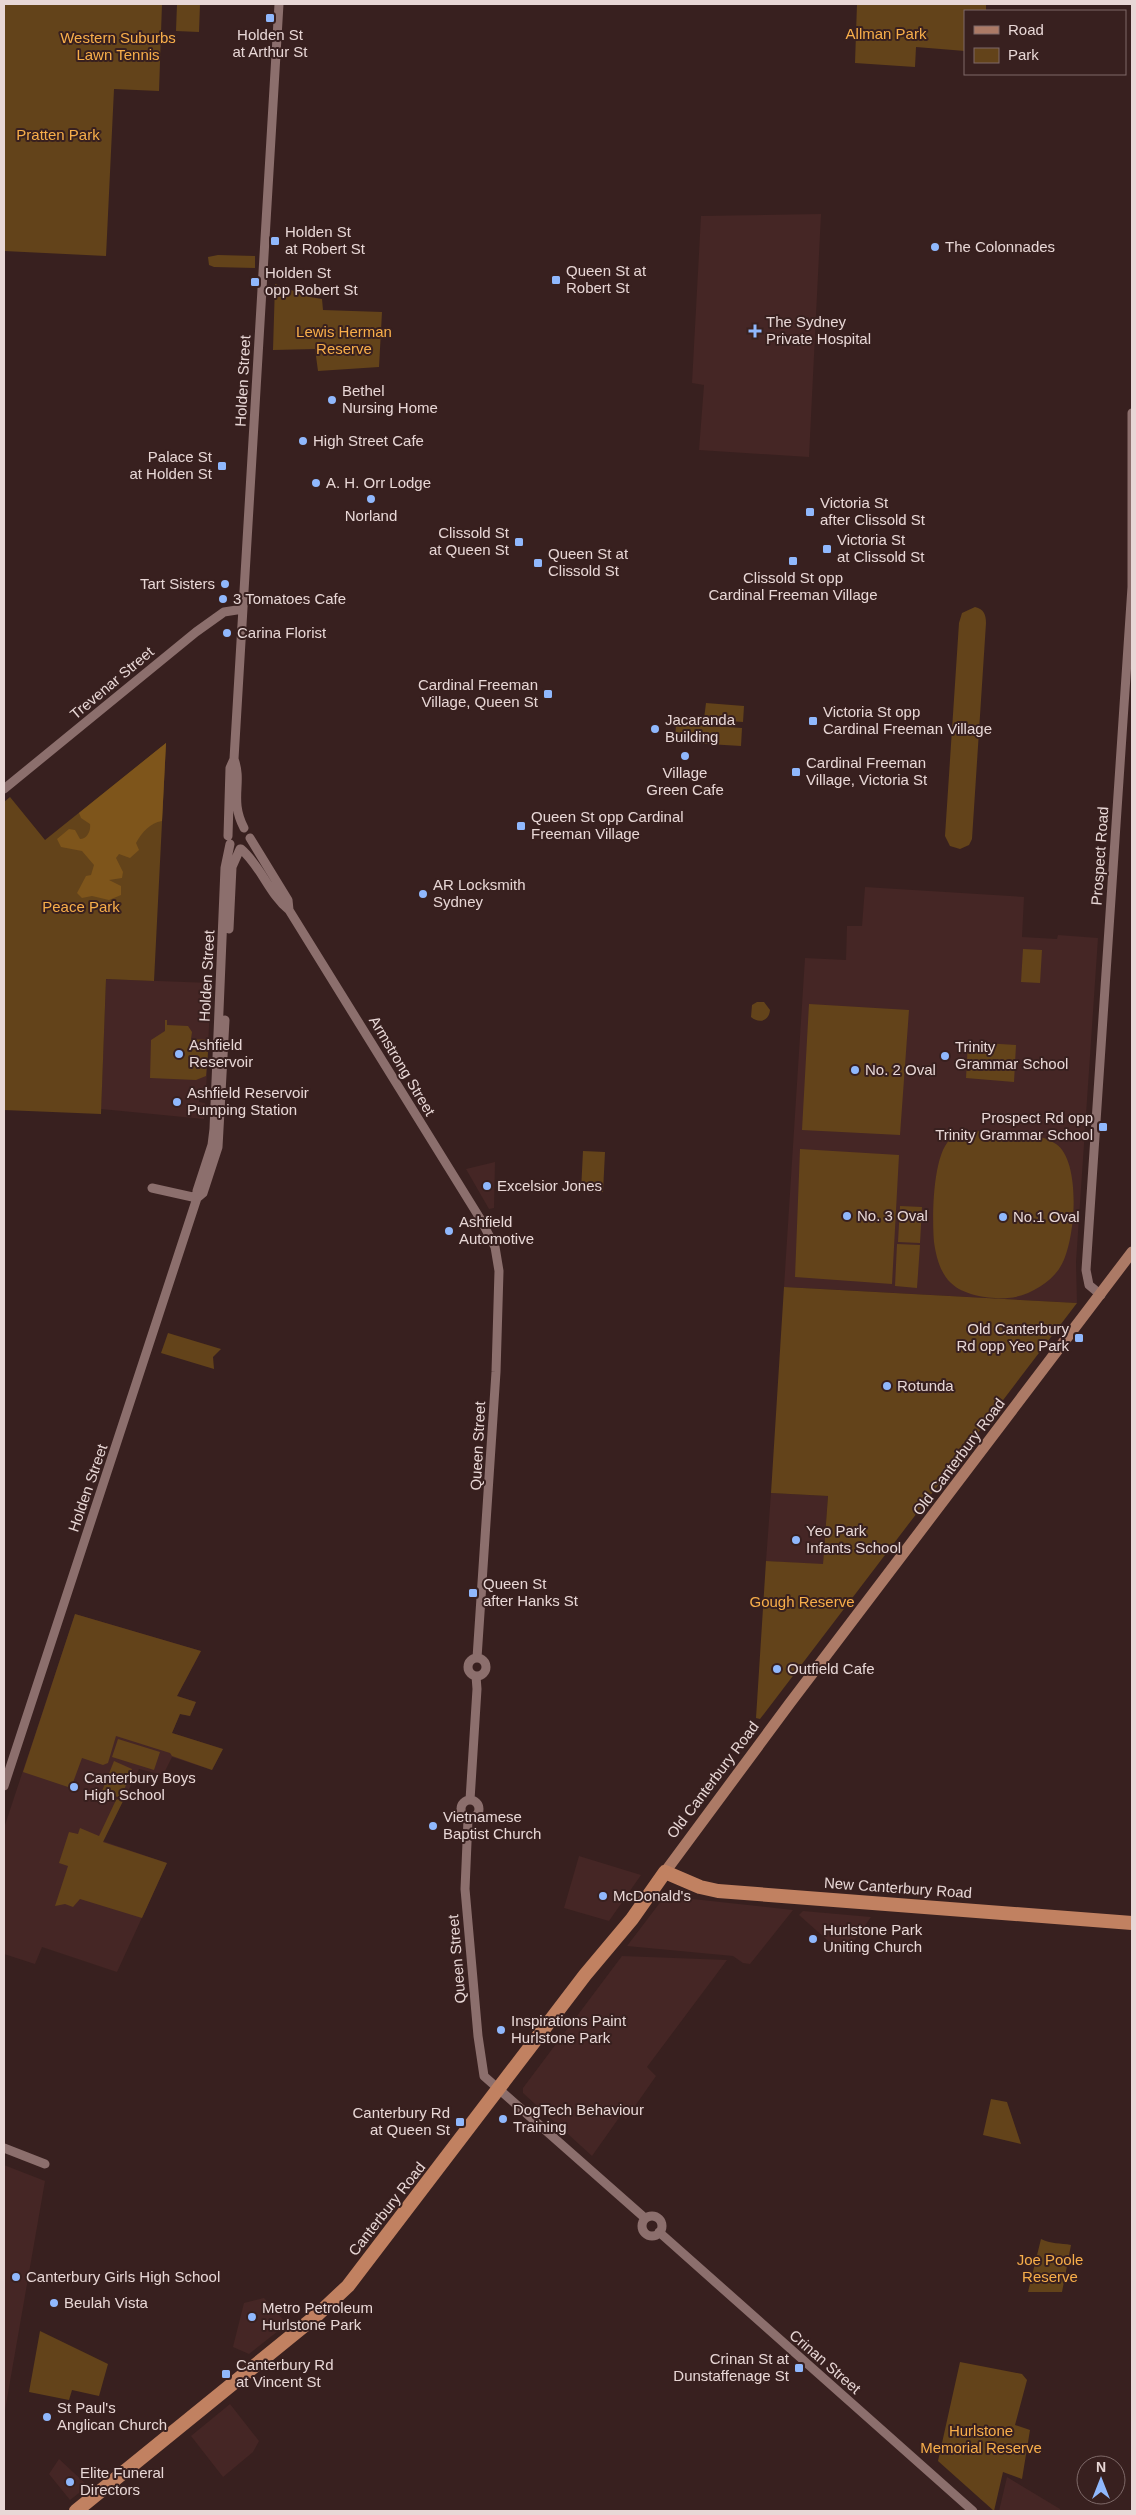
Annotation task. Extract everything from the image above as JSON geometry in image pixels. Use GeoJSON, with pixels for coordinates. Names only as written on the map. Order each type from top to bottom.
{"type":"FeatureCollection","features":[{"type":"Feature","properties":{"kind":"highway","name":"New Canterbury Road"},"geometry":{"type":"LineString","coordinates":[[665,1872],[700,1887],[718,1891],[1132,1923]]}},
{"type":"Feature","properties":{"kind":"highway","name":"Canterbury Road"},"geometry":{"type":"LineString","coordinates":[[76,2511],[333,2301],[348,2286],[585,1975],[632,1919],[665,1872]]}},
{"type":"Feature","properties":{"kind":"main road","name":"Old Canterbury Road"},"geometry":{"type":"LineString","coordinates":[[665,1872],[790,1703],[1132,1252]]}},
{"type":"Feature","properties":{"kind":"street","name":"Holden Street"},"geometry":{"type":"LineString","coordinates":[[198,1198],[197,1191],[212,1145],[214,1129],[225,868],[229,840],[230,768],[234,759],[279,4]]}},
{"type":"Feature","properties":{"kind":"street","name":"Prospect Road"},"geometry":{"type":"LineString","coordinates":[[1100,1295],[1089,1285],[1086,1270],[1132,587],[1132,413]]}},
{"type":"Feature","properties":{"kind":"street","name":"Trevenar Street"},"geometry":{"type":"LineString","coordinates":[[4,789],[196,632],[224,612],[243,609]]}},
{"type":"Feature","properties":{"kind":"street","name":"Holden Street"},"geometry":{"type":"LineString","coordinates":[[234,759],[237,768],[235,806],[244,828]]}},
{"type":"Feature","properties":{"kind":"street"},"geometry":{"type":"LineString","coordinates":[[234,828],[244,828],[250,838],[246,846],[241,849],[235,848],[229,840],[234,828]]}},
{"type":"Feature","properties":{"kind":"street","name":"Armstrong Street"},"geometry":{"type":"LineString","coordinates":[[250,838],[288,900],[289,910]]}},
{"type":"Feature","properties":{"kind":"street","name":"Holden Street"},"geometry":{"type":"LineString","coordinates":[[4,1786],[198,1198],[205,1187],[218,1147],[232,872],[241,849]]}},
{"type":"Feature","properties":{"kind":"street","name":"Armstrong Street"},"geometry":{"type":"LineString","coordinates":[[241,849],[256,864],[280,903],[289,910],[490,1236]]}},
{"type":"Feature","properties":{"kind":"street"},"geometry":{"type":"LineString","coordinates":[[152,1188],[198,1198]]}},
{"type":"Feature","properties":{"kind":"street","name":"Queen Street"},"geometry":{"type":"LineString","coordinates":[[470,1800],[477,1689],[476,1676],[483,1673],[486,1667],[483,1661],[477,1658],[499,1298],[498,1259],[490,1236]]}},
{"type":"Feature","properties":{"kind":"street"},"geometry":{"type":"LineString","coordinates":[[470,1800],[477,1803],[479,1810],[476,1816],[468,1819],[462,1816],[460,1810],[462,1804],[470,1800]]}},
{"type":"Feature","properties":{"kind":"street","name":"Queen Street"},"geometry":{"type":"LineString","coordinates":[[468,1819],[465,1890],[478,2036],[484,2076],[499,2090]]}},
{"type":"Feature","properties":{"kind":"street"},"geometry":{"type":"LineString","coordinates":[[499,2090],[645,2218]]}},
{"type":"Feature","properties":{"kind":"street"},"geometry":{"type":"LineString","coordinates":[[4,2148],[44,2164]]}},
{"type":"Feature","properties":{"kind":"street"},"geometry":{"type":"LineString","coordinates":[[653,2215],[658,2218],[662,2227],[660,2232],[654,2236],[645,2233],[642,2223],[645,2218],[653,2215]]}},
{"type":"Feature","properties":{"kind":"street","name":"Crinan Street"},"geometry":{"type":"LineString","coordinates":[[660,2232],[973,2511]]}},
{"type":"Feature","properties":{"kind":"shaded area","name":"The Sydney Private Hospital"},"geometry":{"type":"Polygon","coordinates":[[[821,214],[809,457],[699,450],[704,385],[692,383],[701,216],[821,214]]]}},
{"type":"Feature","properties":{"kind":"shaded area"},"geometry":{"type":"Polygon","coordinates":[[[166,743],[162,821],[150,826],[144,832],[136,843],[139,850],[130,858],[119,854],[116,858],[123,872],[122,878],[109,880],[121,886],[121,895],[109,900],[92,896],[82,898],[77,893],[86,876],[91,875],[94,865],[82,851],[61,847],[57,839],[69,829],[75,830],[80,839],[87,836],[90,824],[81,818],[79,813],[166,743]]]}},
{"type":"Feature","properties":{"kind":"shaded area","name":"Trinity Grammar School"},"geometry":{"type":"Polygon","coordinates":[[[865,887],[1024,897],[1022,937],[1057,939],[1058,935],[1098,938],[1076,1262],[1077,1303],[784,1287],[805,958],[846,960],[847,926],[862,926],[865,887]]]}},
{"type":"Feature","properties":{"kind":"shaded area"},"geometry":{"type":"Polygon","coordinates":[[[106,979],[211,983],[206,1092],[199,1092],[199,1102],[205,1103],[204,1119],[101,1109],[106,979]]]}},
{"type":"Feature","properties":{"kind":"shaded area"},"geometry":{"type":"Polygon","coordinates":[[[495,1162],[494,1208],[489,1209],[466,1169],[495,1162]]]}},
{"type":"Feature","properties":{"kind":"shaded area","name":"Yeo Park Infants School"},"geometry":{"type":"Polygon","coordinates":[[[771,1493],[828,1496],[823,1565],[766,1561],[771,1493]]]}},
{"type":"Feature","properties":{"kind":"shaded area","name":"Canterbury Boys High School"},"geometry":{"type":"Polygon","coordinates":[[[75,1614],[201,1651],[177,1696],[196,1702],[190,1716],[180,1714],[172,1733],[223,1749],[212,1770],[172,1757],[163,1775],[139,1769],[103,1841],[167,1863],[117,1972],[42,1947],[35,1964],[4,1954],[4,1828],[75,1614]]]}},
{"type":"Feature","properties":{"kind":"shaded area"},"geometry":{"type":"Polygon","coordinates":[[[579,1856],[641,1875],[609,1921],[564,1908],[579,1856]]]}},
{"type":"Feature","properties":{"kind":"shaded area"},"geometry":{"type":"Polygon","coordinates":[[[665,1896],[793,1910],[750,1964],[743,1963],[733,1956],[627,1946],[665,1896]]]}},
{"type":"Feature","properties":{"kind":"shaded area"},"geometry":{"type":"Polygon","coordinates":[[[803,1911],[871,1917],[844,1955],[799,1915],[803,1911]]]}},
{"type":"Feature","properties":{"kind":"shaded area"},"geometry":{"type":"Polygon","coordinates":[[[622,1956],[727,1960],[647,2067],[656,2076],[626,2119],[621,2115],[592,2156],[523,2093],[523,2088],[622,1956]]]}},
{"type":"Feature","properties":{"kind":"shaded area","name":"Canterbury Girls High School"},"geometry":{"type":"Polygon","coordinates":[[[4,2165],[45,2181],[4,2416],[4,2165]]]}},
{"type":"Feature","properties":{"kind":"shaded area"},"geometry":{"type":"Polygon","coordinates":[[[264,2298],[287,2324],[249,2354],[233,2347],[244,2303],[264,2298]]]}},
{"type":"Feature","properties":{"kind":"shaded area"},"geometry":{"type":"Polygon","coordinates":[[[230,2404],[259,2441],[253,2452],[223,2477],[191,2436],[230,2404]]]}},
{"type":"Feature","properties":{"kind":"shaded area"},"geometry":{"type":"Polygon","coordinates":[[[59,2459],[88,2486],[70,2500],[49,2474],[59,2459]]]}},
{"type":"Feature","properties":{"kind":"shaded area"},"geometry":{"type":"Polygon","coordinates":[[[1007,2477],[1060,2509],[1060,2511],[999,2511],[1007,2477]]]}},
{"type":"Feature","properties":{"kind":"green space","name":"Pratten Park"},"geometry":{"type":"Polygon","coordinates":[[[4,4],[162,4],[159,91],[114,89],[106,256],[4,251],[4,4]]]}},
{"type":"Feature","properties":{"kind":"green space"},"geometry":{"type":"Polygon","coordinates":[[[177,4],[200,4],[199,32],[176,31],[177,4]]]}},
{"type":"Feature","properties":{"kind":"green space","name":"Allman Park"},"geometry":{"type":"Polygon","coordinates":[[[857,4],[986,4],[986,10],[964,10],[964,51],[916,47],[915,67],[855,63],[857,4]]]}},
{"type":"Feature","properties":{"kind":"green space"},"geometry":{"type":"Polygon","coordinates":[[[218,255],[255,256],[255,268],[214,267],[209,265],[208,257],[218,255]]]}},
{"type":"Feature","properties":{"kind":"green space","name":"Lewis Herman Reserve"},"geometry":{"type":"Polygon","coordinates":[[[275,284],[310,297],[322,299],[323,310],[382,312],[379,367],[318,371],[315,349],[273,350],[275,284]]]}},
{"type":"Feature","properties":{"kind":"green space"},"geometry":{"type":"Polygon","coordinates":[[[975,607],[981,609],[984,613],[986,623],[972,839],[969,845],[960,849],[950,846],[945,836],[959,623],[962,613],[975,607]]]}},
{"type":"Feature","properties":{"kind":"green space"},"geometry":{"type":"Polygon","coordinates":[[[706,703],[744,706],[743,722],[704,719],[706,703]]]}},
{"type":"Feature","properties":{"kind":"green space"},"geometry":{"type":"Polygon","coordinates":[[[676,724],[742,728],[741,746],[675,742],[676,724]]]}},
{"type":"Feature","properties":{"kind":"green space","name":"Peace Park"},"geometry":{"type":"Polygon","coordinates":[[[166,743],[154,981],[106,979],[101,1114],[4,1110],[4,802],[10,797],[45,840],[166,743]]]}},
{"type":"Feature","properties":{"kind":"green space"},"geometry":{"type":"Polygon","coordinates":[[[1023,949],[1042,950],[1040,983],[1021,982],[1023,949]]]}},
{"type":"Feature","properties":{"kind":"green space"},"geometry":{"type":"Polygon","coordinates":[[[757,1002],[764,1002],[770,1010],[768,1017],[760,1021],[751,1017],[752,1005],[757,1002]]]}},
{"type":"Feature","properties":{"kind":"green space","name":"No. 2 Oval"},"geometry":{"type":"Polygon","coordinates":[[[809,1004],[909,1010],[900,1135],[802,1130],[809,1004]]]}},
{"type":"Feature","properties":{"kind":"green space"},"geometry":{"type":"Polygon","coordinates":[[[165,1020],[167,1020],[167,1025],[188,1026],[192,1032],[191,1039],[209,1040],[206,1076],[196,1080],[150,1078],[151,1040],[165,1031],[165,1020]]]}},
{"type":"Feature","properties":{"kind":"green space"},"geometry":{"type":"Polygon","coordinates":[[[968,1042],[1016,1045],[1014,1082],[966,1078],[968,1042]]]}},
{"type":"Feature","properties":{"kind":"green space","name":"No.1 Oval"},"geometry":{"type":"Polygon","coordinates":[[[982,1131],[1030,1134],[1048,1140],[1056,1144],[1064,1153],[1070,1167],[1074,1204],[1065,1258],[1055,1275],[1043,1285],[1015,1297],[986,1297],[970,1294],[956,1287],[944,1274],[939,1264],[935,1247],[933,1231],[935,1186],[941,1156],[946,1144],[956,1135],[982,1131]]]}},
{"type":"Feature","properties":{"kind":"green space","name":"No. 3 Oval"},"geometry":{"type":"Polygon","coordinates":[[[800,1149],[899,1155],[892,1284],[795,1277],[800,1149]]]}},
{"type":"Feature","properties":{"kind":"green space"},"geometry":{"type":"Polygon","coordinates":[[[583,1151],[605,1152],[603,1192],[581,1191],[583,1151]]]}},
{"type":"Feature","properties":{"kind":"green space"},"geometry":{"type":"Polygon","coordinates":[[[900,1206],[922,1207],[920,1243],[898,1242],[900,1206]]]}},
{"type":"Feature","properties":{"kind":"green space"},"geometry":{"type":"Polygon","coordinates":[[[897,1244],[920,1245],[917,1288],[895,1286],[897,1244]]]}},
{"type":"Feature","properties":{"kind":"green space","name":"Gough Reserve"},"geometry":{"type":"Polygon","coordinates":[[[784,1287],[1077,1303],[760,1719],[756,1718],[766,1561],[823,1564],[828,1496],[771,1493],[784,1287]]]}},
{"type":"Feature","properties":{"kind":"green space"},"geometry":{"type":"Polygon","coordinates":[[[168,1333],[221,1349],[213,1357],[214,1369],[161,1353],[168,1333]]]}},
{"type":"Feature","properties":{"kind":"green space"},"geometry":{"type":"Polygon","coordinates":[[[75,1614],[201,1651],[177,1696],[196,1702],[190,1716],[180,1714],[172,1733],[223,1749],[212,1770],[172,1756],[170,1753],[116,1736],[108,1763],[103,1765],[82,1758],[71,1788],[23,1772],[75,1614]]]}},
{"type":"Feature","properties":{"kind":"green space"},"geometry":{"type":"Polygon","coordinates":[[[118,1739],[160,1752],[154,1770],[112,1757],[118,1739]]]}},
{"type":"Feature","properties":{"kind":"green space"},"geometry":{"type":"Polygon","coordinates":[[[114,1761],[132,1769],[121,1798],[124,1799],[103,1842],[167,1863],[142,1918],[80,1899],[73,1907],[65,1904],[55,1906],[68,1866],[59,1863],[69,1832],[78,1834],[80,1828],[99,1836],[116,1800],[120,1798],[102,1791],[114,1761]]]}},
{"type":"Feature","properties":{"kind":"green space"},"geometry":{"type":"Polygon","coordinates":[[[991,2099],[1007,2102],[1021,2144],[983,2135],[991,2099]]]}},
{"type":"Feature","properties":{"kind":"green space","name":"Joe Poole Reserve"},"geometry":{"type":"Polygon","coordinates":[[[1041,2239],[1052,2243],[1071,2245],[1062,2292],[1028,2292],[1041,2239]]]}},
{"type":"Feature","properties":{"kind":"green space"},"geometry":{"type":"Polygon","coordinates":[[[40,2331],[108,2364],[99,2396],[72,2390],[69,2400],[29,2392],[40,2331]]]}},
{"type":"Feature","properties":{"kind":"green space","name":"Hurlstone Memorial Reserve"},"geometry":{"type":"Polygon","coordinates":[[[960,2362],[1022,2374],[1027,2380],[1015,2425],[1030,2430],[1022,2479],[1003,2472],[994,2511],[938,2461],[960,2362]]]}},
{"type":"Feature","properties":{"kind":"place","name":"Holden St at Arthur St"},"geometry":{"type":"Point","coordinates":[270,18]}},
{"type":"Feature","properties":{"kind":"place","name":"Holden St at Robert St"},"geometry":{"type":"Point","coordinates":[275,241]}},
{"type":"Feature","properties":{"kind":"place","name":"The Colonnades"},"geometry":{"type":"Point","coordinates":[935,247]}},
{"type":"Feature","properties":{"kind":"place","name":"Queen St at Robert St"},"geometry":{"type":"Point","coordinates":[556,280]}},
{"type":"Feature","properties":{"kind":"place","name":"Holden St opp Robert St"},"geometry":{"type":"Point","coordinates":[255,282]}},
{"type":"Feature","properties":{"kind":"place","name":"The Sydney Private Hospital"},"geometry":{"type":"Point","coordinates":[755,331]}},
{"type":"Feature","properties":{"kind":"place","name":"Bethel Nursing Home"},"geometry":{"type":"Point","coordinates":[332,400]}},
{"type":"Feature","properties":{"kind":"place","name":"High Street Cafe"},"geometry":{"type":"Point","coordinates":[303,441]}},
{"type":"Feature","properties":{"kind":"place","name":"Palace St at Holden St"},"geometry":{"type":"Point","coordinates":[222,466]}},
{"type":"Feature","properties":{"kind":"place","name":"A. H. Orr Lodge"},"geometry":{"type":"Point","coordinates":[316,483]}},
{"type":"Feature","properties":{"kind":"place","name":"Norland"},"geometry":{"type":"Point","coordinates":[371,499]}},
{"type":"Feature","properties":{"kind":"place","name":"Victoria St after Clissold St"},"geometry":{"type":"Point","coordinates":[810,512]}},
{"type":"Feature","properties":{"kind":"place","name":"Clissold St at Queen St"},"geometry":{"type":"Point","coordinates":[519,542]}},
{"type":"Feature","properties":{"kind":"place","name":"Victoria St at Clissold St"},"geometry":{"type":"Point","coordinates":[827,549]}},
{"type":"Feature","properties":{"kind":"place","name":"Clissold St opp Cardinal Freeman Village"},"geometry":{"type":"Point","coordinates":[793,561]}},
{"type":"Feature","properties":{"kind":"place","name":"Queen St at Clissold St"},"geometry":{"type":"Point","coordinates":[538,563]}},
{"type":"Feature","properties":{"kind":"place","name":"Tart Sisters"},"geometry":{"type":"Point","coordinates":[225,584]}},
{"type":"Feature","properties":{"kind":"place","name":"3 Tomatoes Cafe"},"geometry":{"type":"Point","coordinates":[223,599]}},
{"type":"Feature","properties":{"kind":"place","name":"Carina Florist"},"geometry":{"type":"Point","coordinates":[227,633]}},
{"type":"Feature","properties":{"kind":"place","name":"Cardinal Freeman Village, Queen St"},"geometry":{"type":"Point","coordinates":[548,694]}},
{"type":"Feature","properties":{"kind":"place","name":"Victoria St opp Cardinal Freeman Village"},"geometry":{"type":"Point","coordinates":[813,721]}},
{"type":"Feature","properties":{"kind":"place","name":"Jacaranda Building"},"geometry":{"type":"Point","coordinates":[655,729]}},
{"type":"Feature","properties":{"kind":"place","name":"Village Green Cafe"},"geometry":{"type":"Point","coordinates":[685,756]}},
{"type":"Feature","properties":{"kind":"place","name":"Cardinal Freeman Village, Victoria St"},"geometry":{"type":"Point","coordinates":[796,772]}},
{"type":"Feature","properties":{"kind":"place","name":"Queen St opp Cardinal Freeman Village"},"geometry":{"type":"Point","coordinates":[521,826]}},
{"type":"Feature","properties":{"kind":"place","name":"AR Locksmith Sydney"},"geometry":{"type":"Point","coordinates":[423,894]}},
{"type":"Feature","properties":{"kind":"place","name":"Ashfield Reservoir"},"geometry":{"type":"Point","coordinates":[179,1054]}},
{"type":"Feature","properties":{"kind":"place","name":"Trinity Grammar School"},"geometry":{"type":"Point","coordinates":[945,1056]}},
{"type":"Feature","properties":{"kind":"place","name":"No. 2 Oval"},"geometry":{"type":"Point","coordinates":[855,1070]}},
{"type":"Feature","properties":{"kind":"place","name":"Ashfield Reservoir Pumping Station"},"geometry":{"type":"Point","coordinates":[177,1102]}},
{"type":"Feature","properties":{"kind":"place","name":"Prospect Rd opp Trinity Grammar School"},"geometry":{"type":"Point","coordinates":[1103,1127]}},
{"type":"Feature","properties":{"kind":"place","name":"Excelsior Jones"},"geometry":{"type":"Point","coordinates":[487,1186]}},
{"type":"Feature","properties":{"kind":"place","name":"No. 3 Oval"},"geometry":{"type":"Point","coordinates":[847,1216]}},
{"type":"Feature","properties":{"kind":"place","name":"No.1 Oval"},"geometry":{"type":"Point","coordinates":[1003,1217]}},
{"type":"Feature","properties":{"kind":"place","name":"Ashfield Automotive"},"geometry":{"type":"Point","coordinates":[449,1231]}},
{"type":"Feature","properties":{"kind":"place","name":"Old Canterbury Rd opp Yeo Park"},"geometry":{"type":"Point","coordinates":[1079,1338]}},
{"type":"Feature","properties":{"kind":"place","name":"Rotunda"},"geometry":{"type":"Point","coordinates":[887,1386]}},
{"type":"Feature","properties":{"kind":"place","name":"Yeo Park Infants School"},"geometry":{"type":"Point","coordinates":[796,1540]}},
{"type":"Feature","properties":{"kind":"place","name":"Queen St after Hanks St"},"geometry":{"type":"Point","coordinates":[473,1593]}},
{"type":"Feature","properties":{"kind":"place","name":"Outfield Cafe"},"geometry":{"type":"Point","coordinates":[777,1669]}},
{"type":"Feature","properties":{"kind":"place","name":"Canterbury Boys High School"},"geometry":{"type":"Point","coordinates":[74,1787]}},
{"type":"Feature","properties":{"kind":"place","name":"Vietnamese Baptist Church"},"geometry":{"type":"Point","coordinates":[433,1826]}},
{"type":"Feature","properties":{"kind":"place","name":"McDonald's"},"geometry":{"type":"Point","coordinates":[603,1896]}},
{"type":"Feature","properties":{"kind":"place","name":"Hurlstone Park Uniting Church"},"geometry":{"type":"Point","coordinates":[813,1939]}},
{"type":"Feature","properties":{"kind":"place","name":"Inspirations Paint Hurlstone Park"},"geometry":{"type":"Point","coordinates":[501,2030]}},
{"type":"Feature","properties":{"kind":"place","name":"DogTech Behaviour Training"},"geometry":{"type":"Point","coordinates":[503,2119]}},
{"type":"Feature","properties":{"kind":"place","name":"Canterbury Rd at Queen St"},"geometry":{"type":"Point","coordinates":[460,2122]}},
{"type":"Feature","properties":{"kind":"place","name":"Canterbury Girls High School"},"geometry":{"type":"Point","coordinates":[16,2277]}},
{"type":"Feature","properties":{"kind":"place","name":"Beulah Vista"},"geometry":{"type":"Point","coordinates":[54,2303]}},
{"type":"Feature","properties":{"kind":"place","name":"Metro Petroleum Hurlstone Park"},"geometry":{"type":"Point","coordinates":[252,2317]}},
{"type":"Feature","properties":{"kind":"place","name":"Crinan St at Dunstaffenage St"},"geometry":{"type":"Point","coordinates":[799,2368]}},
{"type":"Feature","properties":{"kind":"place","name":"Canterbury Rd at Vincent St"},"geometry":{"type":"Point","coordinates":[226,2374]}},
{"type":"Feature","properties":{"kind":"place","name":"St Paul's Anglican Church"},"geometry":{"type":"Point","coordinates":[47,2417]}},
{"type":"Feature","properties":{"kind":"place","name":"Elite Funeral Directors"},"geometry":{"type":"Point","coordinates":[70,2482]}},
{"type":"Feature","properties":{"kind":"park label","name":"Western Suburbs Lawn Tennis"},"geometry":{"type":"Point","coordinates":[118,46]}}]}
